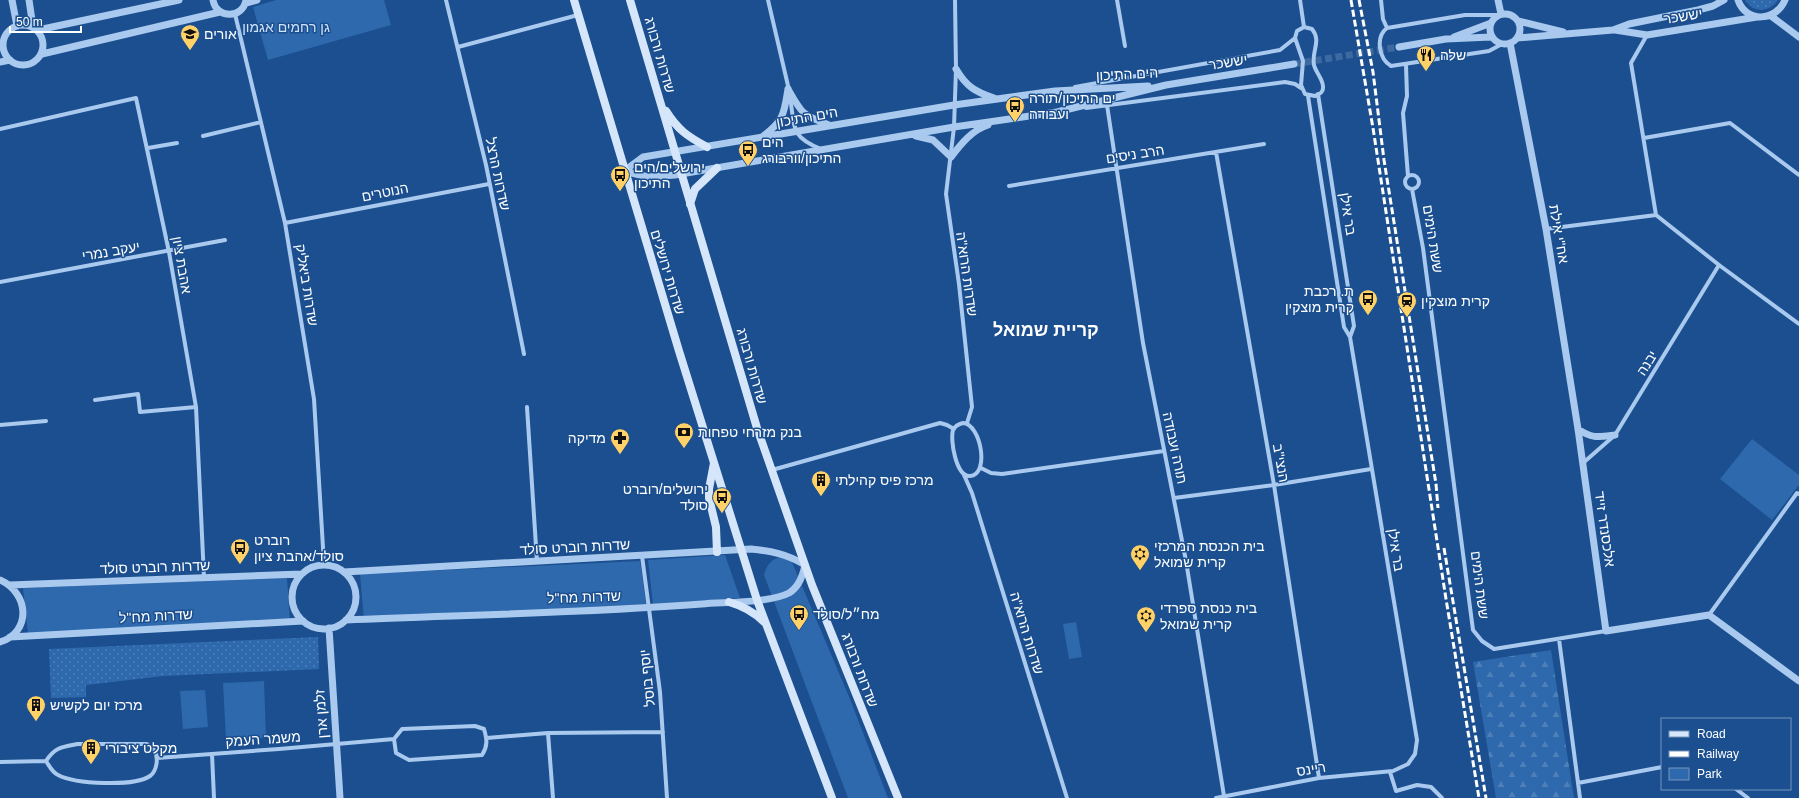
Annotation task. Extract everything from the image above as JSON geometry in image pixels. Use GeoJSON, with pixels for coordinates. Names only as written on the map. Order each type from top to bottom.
{"type":"FeatureCollection","features":[{"type":"Feature","properties":{"kind":"main road","name":"שדרות ירושלים"},"geometry":{"type":"LineString","coordinates":[[574,0],[624,171],[742,550]]}},
{"type":"Feature","properties":{"kind":"main road","name":"שדרות ורבורג"},"geometry":{"type":"LineString","coordinates":[[630,0],[746,393],[805,565],[898,798]]}},
{"type":"Feature","properties":{"kind":"main road"},"geometry":{"type":"LineString","coordinates":[[660,103],[675,125],[685,135],[707,147]]}},
{"type":"Feature","properties":{"kind":"main road"},"geometry":{"type":"LineString","coordinates":[[690,204],[695,189],[717,168]]}},
{"type":"Feature","properties":{"kind":"main road"},"geometry":{"type":"LineString","coordinates":[[715,462],[709,488],[709,498],[716,527],[717,552]]}},
{"type":"Feature","properties":{"kind":"main road"},"geometry":{"type":"LineString","coordinates":[[742,550],[757,600],[832,798]]}},
{"type":"Feature","properties":{"kind":"main road"},"geometry":{"type":"LineString","coordinates":[[729,602],[754,612],[767,626]]}},
{"type":"Feature","properties":{"kind":"street"},"geometry":{"type":"LineString","coordinates":[[12,0],[17,26]]}},
{"type":"Feature","properties":{"kind":"street"},"geometry":{"type":"LineString","coordinates":[[0,62],[10,60],[21,65],[27,65],[38,59],[42,54],[43,41],[35,29],[29,0]]}},
{"type":"Feature","properties":{"kind":"street"},"geometry":{"type":"LineString","coordinates":[[10,60],[2,44],[7,32],[17,26],[22,25],[35,29],[179,0]]}},
{"type":"Feature","properties":{"kind":"street"},"geometry":{"type":"LineString","coordinates":[[213,0],[216,8],[220,12],[230,15],[240,12],[246,2],[257,0]]}},
{"type":"Feature","properties":{"kind":"street"},"geometry":{"type":"LineString","coordinates":[[768,0],[796,132],[806,143],[824,150]]}},
{"type":"Feature","properties":{"kind":"street","name":"שדרות הרוא\"ה"},"geometry":{"type":"LineString","coordinates":[[954,0],[956,69],[954,127],[946,194],[959,284],[972,408],[967,423]]}},
{"type":"Feature","properties":{"kind":"street"},"geometry":{"type":"LineString","coordinates":[[1117,0],[1125,46]]}},
{"type":"Feature","properties":{"kind":"street"},"geometry":{"type":"LineString","coordinates":[[1055,91],[1280,50],[1294,38],[1297,31],[1304,27],[1300,0]]}},
{"type":"Feature","properties":{"kind":"street"},"geometry":{"type":"LineString","coordinates":[[1381,0],[1383,19],[1387,28]]}},
{"type":"Feature","properties":{"kind":"street"},"geometry":{"type":"LineString","coordinates":[[1498,0],[1499,15]]}},
{"type":"Feature","properties":{"kind":"street","name":"יששכר"},"geometry":{"type":"LineString","coordinates":[[1613,30],[1629,24],[1713,6],[1724,0]]}},
{"type":"Feature","properties":{"kind":"street"},"geometry":{"type":"LineString","coordinates":[[1738,0],[1744,10],[1757,17]]}},
{"type":"Feature","properties":{"kind":"street"},"geometry":{"type":"LineString","coordinates":[[1785,0],[1778,12],[1771,16],[1799,37]]}},
{"type":"Feature","properties":{"kind":"street","name":"שדרות הרצל"},"geometry":{"type":"LineString","coordinates":[[446,1],[489,184],[524,354]]}},
{"type":"Feature","properties":{"kind":"street"},"geometry":{"type":"LineString","coordinates":[[42,54],[220,12]]}},
{"type":"Feature","properties":{"kind":"street","name":"שדרות ביאליק"},"geometry":{"type":"LineString","coordinates":[[235,14],[285,222],[314,399],[324,564]]}},
{"type":"Feature","properties":{"kind":"street"},"geometry":{"type":"LineString","coordinates":[[1465,15],[1499,15],[1512,15],[1518,21],[1520,30],[1517,38],[1510,43],[1502,44],[1489,51],[1406,65],[1391,66],[1387,64],[1380,50],[1379,42],[1381,34],[1387,28],[1465,15]]}},
{"type":"Feature","properties":{"kind":"street"},"geometry":{"type":"LineString","coordinates":[[1446,40],[1491,22],[1499,15]]}},
{"type":"Feature","properties":{"kind":"street"},"geometry":{"type":"LineString","coordinates":[[458,47],[578,16]]}},
{"type":"Feature","properties":{"kind":"street","name":"יששכר"},"geometry":{"type":"LineString","coordinates":[[1517,38],[1613,30],[1646,35],[1771,16]]}},
{"type":"Feature","properties":{"kind":"street","name":"יששכר"},"geometry":{"type":"LineString","coordinates":[[1518,21],[1569,34]]}},
{"type":"Feature","properties":{"kind":"street"},"geometry":{"type":"LineString","coordinates":[[1491,22],[1489,27],[1491,37],[1502,44]]}},
{"type":"Feature","properties":{"kind":"street","name":"בר אילן"},"geometry":{"type":"LineString","coordinates":[[1304,27],[1312,29],[1316,36],[1314,65],[1323,84],[1322,91],[1318,94],[1354,326],[1350,337]]}},
{"type":"Feature","properties":{"kind":"street"},"geometry":{"type":"LineString","coordinates":[[1646,35],[1631,63],[1656,215],[1719,266],[1799,324]]}},
{"type":"Feature","properties":{"kind":"street"},"geometry":{"type":"LineString","coordinates":[[1399,47],[1446,40],[1491,37]]}},
{"type":"Feature","properties":{"kind":"street"},"geometry":{"type":"LineString","coordinates":[[1294,38],[1303,61],[1301,88]]}},
{"type":"Feature","properties":{"kind":"street","name":"אח\"י אילת"},"geometry":{"type":"LineString","coordinates":[[1510,43],[1546,229],[1578,430]]}},
{"type":"Feature","properties":{"kind":"street","name":"יששכר"},"geometry":{"type":"LineString","coordinates":[[1166,84],[1294,64]]}},
{"type":"Feature","properties":{"kind":"street"},"geometry":{"type":"LineString","coordinates":[[1406,65],[1407,96],[1403,113],[1408,176],[1405,180],[1405,184],[1408,188],[1412,189],[1418,185],[1418,179],[1415,176],[1408,176]]}},
{"type":"Feature","properties":{"kind":"street"},"geometry":{"type":"LineString","coordinates":[[956,69],[962,80],[972,88],[996,99]]}},
{"type":"Feature","properties":{"kind":"street"},"geometry":{"type":"LineString","coordinates":[[1057,112],[1285,82],[1295,84],[1308,96],[1315,96],[1318,94]]}},
{"type":"Feature","properties":{"kind":"street","name":"הים התיכון"},"geometry":{"type":"LineString","coordinates":[[624,171],[643,157],[954,105],[1055,91],[1166,84]]}},
{"type":"Feature","properties":{"kind":"street","name":"הים התיכון"},"geometry":{"type":"LineString","coordinates":[[624,171],[648,177],[717,168],[954,127],[1057,112],[1166,84]]}},
{"type":"Feature","properties":{"kind":"street"},"geometry":{"type":"LineString","coordinates":[[788,89],[800,110],[809,118],[831,126]]}},
{"type":"Feature","properties":{"kind":"street"},"geometry":{"type":"LineString","coordinates":[[762,138],[775,127],[784,114],[788,89]]}},
{"type":"Feature","properties":{"kind":"street","name":"בר אילן"},"geometry":{"type":"LineString","coordinates":[[1308,96],[1344,327],[1350,337],[1417,740],[1415,754],[1408,764]]}},
{"type":"Feature","properties":{"kind":"street","name":"אהבת ציון"},"geometry":{"type":"LineString","coordinates":[[0,129],[136,98],[148,148],[169,252],[196,407],[204,578]]}},
{"type":"Feature","properties":{"kind":"street","name":"תורה ועבודה"},"geometry":{"type":"LineString","coordinates":[[1107,105],[1143,343],[1174,498],[1224,796]]}},
{"type":"Feature","properties":{"kind":"street"},"geometry":{"type":"LineString","coordinates":[[906,136],[922,136],[933,140],[951,157],[963,142],[973,133],[983,127],[1003,120]]}},
{"type":"Feature","properties":{"kind":"street"},"geometry":{"type":"LineString","coordinates":[[203,136],[261,122]]}},
{"type":"Feature","properties":{"kind":"street"},"geometry":{"type":"LineString","coordinates":[[1644,138],[1730,123],[1799,175]]}},
{"type":"Feature","properties":{"kind":"street"},"geometry":{"type":"LineString","coordinates":[[148,148],[177,143]]}},
{"type":"Feature","properties":{"kind":"street","name":"הרב ניסים"},"geometry":{"type":"LineString","coordinates":[[1009,186],[1264,144]]}},
{"type":"Feature","properties":{"kind":"street","name":"הנצי\"ב"},"geometry":{"type":"LineString","coordinates":[[1216,152],[1274,485],[1318,778]]}},
{"type":"Feature","properties":{"kind":"street","name":"הנוטרים"},"geometry":{"type":"LineString","coordinates":[[285,222],[489,184]]}},
{"type":"Feature","properties":{"kind":"street","name":"ששת הימים"},"geometry":{"type":"LineString","coordinates":[[1412,189],[1423,248],[1473,630],[1482,641],[1494,649],[1709,615]]}},
{"type":"Feature","properties":{"kind":"street"},"geometry":{"type":"LineString","coordinates":[[1546,229],[1656,215]]}},
{"type":"Feature","properties":{"kind":"street","name":"יעקב נמרי"},"geometry":{"type":"LineString","coordinates":[[0,282],[169,252],[225,240]]}},
{"type":"Feature","properties":{"kind":"street","name":"יבנה"},"geometry":{"type":"LineString","coordinates":[[1583,463],[1615,435],[1719,266]]}},
{"type":"Feature","properties":{"kind":"street"},"geometry":{"type":"LineString","coordinates":[[95,400],[138,394],[140,412],[196,407]]}},
{"type":"Feature","properties":{"kind":"street"},"geometry":{"type":"LineString","coordinates":[[527,407],[536,562]]}},
{"type":"Feature","properties":{"kind":"street"},"geometry":{"type":"LineString","coordinates":[[0,425],[46,421]]}},
{"type":"Feature","properties":{"kind":"street"},"geometry":{"type":"LineString","coordinates":[[772,470],[940,423],[954,429],[957,425],[967,423],[972,426],[977,435],[981,453],[981,468],[977,473],[970,476],[964,475]]}},
{"type":"Feature","properties":{"kind":"street","name":"שדרות הרוא\"ה"},"geometry":{"type":"LineString","coordinates":[[954,429],[952,438],[955,455],[972,493],[1067,798]]}},
{"type":"Feature","properties":{"kind":"street"},"geometry":{"type":"LineString","coordinates":[[1578,430],[1588,436],[1601,437],[1615,435]]}},
{"type":"Feature","properties":{"kind":"street","name":"אלכסנדר זייד"},"geometry":{"type":"LineString","coordinates":[[1578,430],[1606,631]]}},
{"type":"Feature","properties":{"kind":"street"},"geometry":{"type":"LineString","coordinates":[[981,468],[991,473],[1002,474],[1164,451]]}},
{"type":"Feature","properties":{"kind":"street"},"geometry":{"type":"LineString","coordinates":[[1174,498],[1274,485],[1371,469]]}},
{"type":"Feature","properties":{"kind":"street"},"geometry":{"type":"LineString","coordinates":[[1798,493],[1709,615],[1799,681]]}},
{"type":"Feature","properties":{"kind":"street","name":"שדרות רוברט סולד"},"geometry":{"type":"LineString","coordinates":[[344,572],[742,550],[774,551],[786,555],[805,565]]}},
{"type":"Feature","properties":{"kind":"street","name":"יוסף בוסל"},"geometry":{"type":"LineString","coordinates":[[642,556],[660,692],[667,798]]}},
{"type":"Feature","properties":{"kind":"street"},"geometry":{"type":"LineString","coordinates":[[324,564],[335,566],[344,572],[353,585],[356,601],[346,620],[338,626],[329,628],[311,626],[303,621],[296,614],[292,598],[295,583],[301,574],[312,567],[324,564]]}},
{"type":"Feature","properties":{"kind":"street","name":"שדרות מח\"ל"},"geometry":{"type":"LineString","coordinates":[[346,620],[650,608],[769,599],[789,592],[796,586],[803,574],[805,565]]}},
{"type":"Feature","properties":{"kind":"street","name":"שדרות רוברט סולד"},"geometry":{"type":"LineString","coordinates":[[10,585],[301,574]]}},
{"type":"Feature","properties":{"kind":"street"},"geometry":{"type":"LineString","coordinates":[[0,580],[10,585],[19,597],[23,611],[22,621],[17,630],[10,637],[0,642]]}},
{"type":"Feature","properties":{"kind":"street","name":"שדרות מח\"ל"},"geometry":{"type":"LineString","coordinates":[[10,637],[303,621]]}},
{"type":"Feature","properties":{"kind":"street","name":"זלמן ארן"},"geometry":{"type":"LineString","coordinates":[[329,628],[340,798]]}},
{"type":"Feature","properties":{"kind":"street"},"geometry":{"type":"LineString","coordinates":[[1559,639],[1580,798]]}},
{"type":"Feature","properties":{"kind":"street","name":"משמר העמק"},"geometry":{"type":"LineString","coordinates":[[157,758],[394,739],[402,729],[475,726],[484,729],[487,738]]}},
{"type":"Feature","properties":{"kind":"street"},"geometry":{"type":"LineString","coordinates":[[394,739],[396,753],[409,760],[482,755],[487,748],[487,738],[548,733],[663,732]]}},
{"type":"Feature","properties":{"kind":"street"},"geometry":{"type":"LineString","coordinates":[[548,733],[553,798]]}},
{"type":"Feature","properties":{"kind":"street"},"geometry":{"type":"LineString","coordinates":[[78,744],[147,744],[154,751],[157,758],[156,767],[151,775],[142,779],[108,784],[80,781],[60,776],[51,770],[46,761],[52,753],[61,747],[78,744]]}},
{"type":"Feature","properties":{"kind":"street"},"geometry":{"type":"LineString","coordinates":[[212,754],[214,798]]}},
{"type":"Feature","properties":{"kind":"street"},"geometry":{"type":"LineString","coordinates":[[0,762],[46,761]]}},
{"type":"Feature","properties":{"kind":"street","name":"ריינס"},"geometry":{"type":"LineString","coordinates":[[1216,798],[1318,778],[1390,772],[1408,764]]}},
{"type":"Feature","properties":{"kind":"street"},"geometry":{"type":"LineString","coordinates":[[1578,783],[1661,768]]}},
{"type":"Feature","properties":{"kind":"street"},"geometry":{"type":"LineString","coordinates":[[1390,772],[1396,790],[1417,785],[1431,787],[1442,798]]}},
{"type":"Feature","properties":{"kind":"street"},"geometry":{"type":"LineString","coordinates":[[1737,790],[1748,798]]}},
{"type":"Feature","properties":{"kind":"green space","name":"גן רחמים אגמון"},"geometry":{"type":"Polygon","coordinates":[[[276,0],[384,0],[391,25],[268,60],[253,7],[276,0]]]}},
{"type":"Feature","properties":{"kind":"green space"},"geometry":{"type":"Polygon","coordinates":[[[1745,0],[1778,0],[1771,7],[1762,10],[1753,8],[1745,0]]]}},
{"type":"Feature","properties":{"kind":"green space"},"geometry":{"type":"Polygon","coordinates":[[[1752,439],[1799,475],[1799,485],[1772,520],[1720,479],[1752,439]]]}},
{"type":"Feature","properties":{"kind":"green space"},"geometry":{"type":"Polygon","coordinates":[[[725,555],[740,598],[653,604],[648,560],[725,555]]]}},
{"type":"Feature","properties":{"kind":"green space"},"geometry":{"type":"Polygon","coordinates":[[[780,557],[791,560],[850,699],[888,798],[848,798],[764,575],[769,563],[780,557]]]}},
{"type":"Feature","properties":{"kind":"green space"},"geometry":{"type":"Polygon","coordinates":[[[640,561],[646,604],[364,620],[360,574],[640,561]]]}},
{"type":"Feature","properties":{"kind":"green space"},"geometry":{"type":"Polygon","coordinates":[[[287,578],[290,622],[28,634],[23,588],[287,578]]]}},
{"type":"Feature","properties":{"kind":"green space"},"geometry":{"type":"Polygon","coordinates":[[[1076,622],[1082,657],[1069,659],[1063,624],[1076,622]]]}},
{"type":"Feature","properties":{"kind":"green space"},"geometry":{"type":"Polygon","coordinates":[[[318,637],[319,669],[163,676],[86,685],[86,697],[51,698],[49,649],[318,637]]]}},
{"type":"Feature","properties":{"kind":"green space"},"geometry":{"type":"Polygon","coordinates":[[[1551,650],[1574,798],[1496,798],[1473,662],[1551,650]]]}},
{"type":"Feature","properties":{"kind":"green space"},"geometry":{"type":"Polygon","coordinates":[[[264,681],[266,738],[226,739],[223,683],[264,681]]]}},
{"type":"Feature","properties":{"kind":"green space"},"geometry":{"type":"Polygon","coordinates":[[[205,690],[208,727],[183,729],[180,691],[205,690]]]}},
{"type":"Feature","properties":{"kind":"tunnel"},"geometry":{"type":"LineString","coordinates":[[1294,64],[1399,47]]}},
{"type":"Feature","properties":{"kind":"railway"},"geometry":{"type":"LineString","coordinates":[[1351,0],[1373,128],[1446,599],[1479,798]]}},
{"type":"Feature","properties":{"kind":"railway"},"geometry":{"type":"LineString","coordinates":[[1359,0],[1373,72],[1384,160],[1436,484],[1438,508]]}},
{"type":"Feature","properties":{"kind":"railway"},"geometry":{"type":"LineString","coordinates":[[1444,548],[1486,798]]}},
{"type":"Feature","properties":{"kind":"place","name":"אורים"},"geometry":{"type":"Point","coordinates":[190,51]}},
{"type":"Feature","properties":{"kind":"place","name":"שלה"},"geometry":{"type":"Point","coordinates":[1426,72]}},
{"type":"Feature","properties":{"kind":"place","name":"ים התיכון/תורה ועבודה"},"geometry":{"type":"Point","coordinates":[1015,123]}},
{"type":"Feature","properties":{"kind":"place","name":"הים התיכון/וורבורג"},"geometry":{"type":"Point","coordinates":[748,167]}},
{"type":"Feature","properties":{"kind":"place","name":"ירושלים/הים התיכון"},"geometry":{"type":"Point","coordinates":[620,192]}},
{"type":"Feature","properties":{"kind":"place","name":"ת. רכבת קרית מוצקין"},"geometry":{"type":"Point","coordinates":[1368,316]}},
{"type":"Feature","properties":{"kind":"place","name":"קרית מוצקין"},"geometry":{"type":"Point","coordinates":[1407,318]}},
{"type":"Feature","properties":{"kind":"place","name":"בנק מזרחי טפחות"},"geometry":{"type":"Point","coordinates":[684,449]}},
{"type":"Feature","properties":{"kind":"place","name":"מדיקה"},"geometry":{"type":"Point","coordinates":[620,455]}},
{"type":"Feature","properties":{"kind":"place","name":"מרכז פיס קהילתי"},"geometry":{"type":"Point","coordinates":[821,497]}},
{"type":"Feature","properties":{"kind":"place","name":"ירושלים/רוברט סולד"},"geometry":{"type":"Point","coordinates":[722,514]}},
{"type":"Feature","properties":{"kind":"place","name":"רוברט סולד/אהבת ציון"},"geometry":{"type":"Point","coordinates":[240,565]}},
{"type":"Feature","properties":{"kind":"place","name":"בית הכנסת המרכזי קרית שמואל"},"geometry":{"type":"Point","coordinates":[1140,571]}},
{"type":"Feature","properties":{"kind":"place","name":"מח״ל/סולד"},"geometry":{"type":"Point","coordinates":[799,631]}},
{"type":"Feature","properties":{"kind":"place","name":"בית כנסת ספרדי קרית שמואל"},"geometry":{"type":"Point","coordinates":[1146,633]}},
{"type":"Feature","properties":{"kind":"place","name":"מרכז יום לקשיש"},"geometry":{"type":"Point","coordinates":[36,722]}},
{"type":"Feature","properties":{"kind":"place","name":"מקלט ציבורי"},"geometry":{"type":"Point","coordinates":[91,765]}},
{"type":"Feature","properties":{"kind":"district","name":"קריית שמואל"},"geometry":{"type":"Point","coordinates":[1046,330]}}]}
